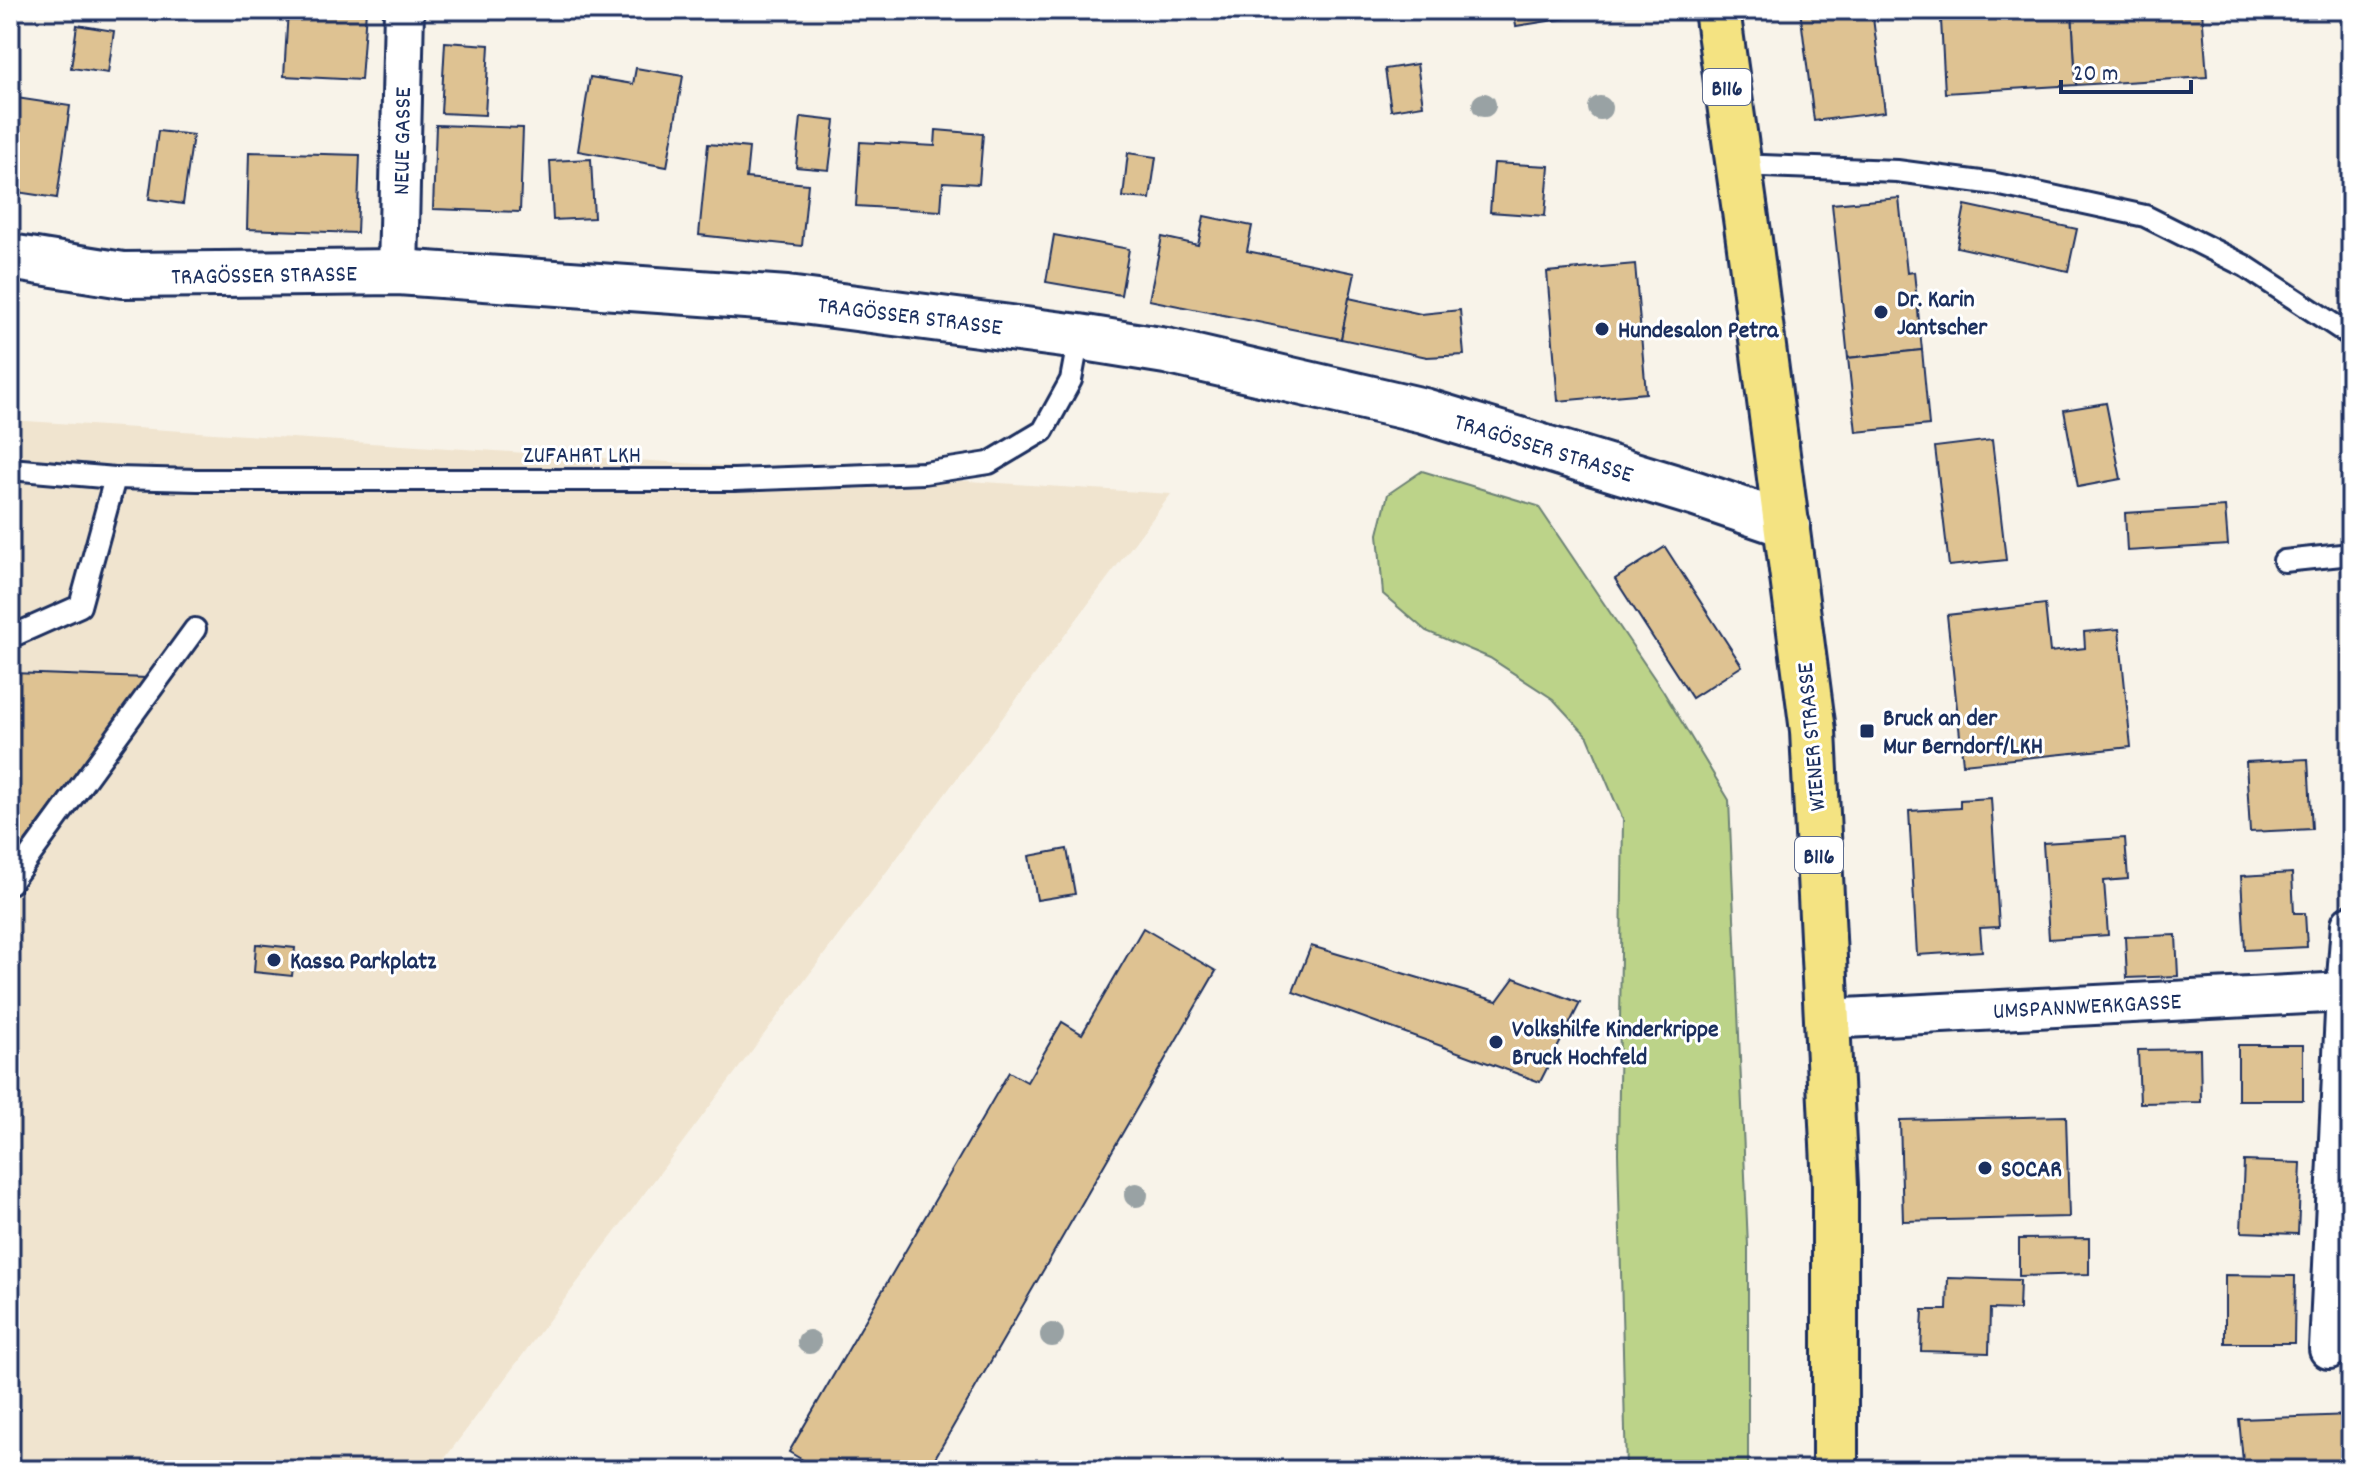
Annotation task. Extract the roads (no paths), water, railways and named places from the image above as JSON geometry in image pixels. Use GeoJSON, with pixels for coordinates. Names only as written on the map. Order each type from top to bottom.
{"type":"FeatureCollection","features":[{"type":"Feature","properties":{"kind":"main road","name":"WIENER STRASSE"},"geometry":{"type":"LineString","coordinates":[[1717,10],[1813,731],[1835,1185],[1835,1470]]}},
{"type":"Feature","properties":{"kind":"main road","name":"TRAGÖSSER STRASSE"},"geometry":{"type":"LineString","coordinates":[[10,257],[123,275],[398,272],[787,299],[1079,337],[1166,351],[1424,411],[1787,525]]}},
{"type":"Feature","properties":{"kind":"street","name":"NEUE GASSE"},"geometry":{"type":"LineString","coordinates":[[398,272],[404,10]]}},
{"type":"Feature","properties":{"kind":"street"},"geometry":{"type":"LineString","coordinates":[[2329,1349],[2351,925]]}},
{"type":"Feature","properties":{"kind":"street","name":"UMSPANNWERKGASSE"},"geometry":{"type":"LineString","coordinates":[[1827,1019],[2346,992]]}},
{"type":"Feature","properties":{"kind":"lane"},"geometry":{"type":"LineString","coordinates":[[1737,165],[1897,171],[1996,184],[2145,216],[2245,266],[2351,336]]}},
{"type":"Feature","properties":{"kind":"lane","name":"ZUFAHRT LKH"},"geometry":{"type":"LineString","coordinates":[[10,469],[115,478],[198,480],[734,480],[924,473],[989,463],[1043,431],[1071,380],[1079,337]]}},
{"type":"Feature","properties":{"kind":"lane"},"geometry":{"type":"LineString","coordinates":[[12,637],[80,606],[115,478]]}},
{"type":"Feature","properties":{"kind":"lane"},"geometry":{"type":"LineString","coordinates":[[2284,561],[2351,554]]}},
{"type":"Feature","properties":{"kind":"lane"},"geometry":{"type":"LineString","coordinates":[[10,883],[195,629]]}},
{"type":"Feature","properties":{"kind":"place","name":"Dr. Karin Jantscher"},"geometry":{"type":"Point","coordinates":[1881,312]}},
{"type":"Feature","properties":{"kind":"place","name":"Hundesalon Petra"},"geometry":{"type":"Point","coordinates":[1602,329]}},
{"type":"Feature","properties":{"kind":"place","name":"Bruck an der Mur Berndorf/LKH"},"geometry":{"type":"Point","coordinates":[1867,731]}},
{"type":"Feature","properties":{"kind":"place","name":"Kassa Parkplatz"},"geometry":{"type":"Point","coordinates":[274,960]}},
{"type":"Feature","properties":{"kind":"place","name":"Volkshilfe Kinderkrippe Bruck Hochfeld"},"geometry":{"type":"Point","coordinates":[1496,1042]}},
{"type":"Feature","properties":{"kind":"place","name":"SOCAR"},"geometry":{"type":"Point","coordinates":[1985,1168]}}]}
